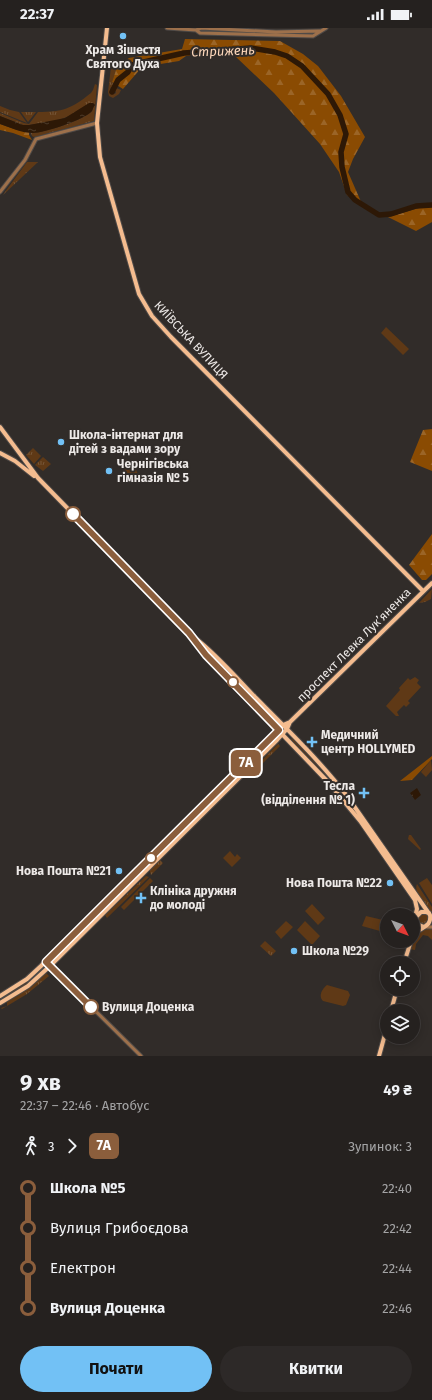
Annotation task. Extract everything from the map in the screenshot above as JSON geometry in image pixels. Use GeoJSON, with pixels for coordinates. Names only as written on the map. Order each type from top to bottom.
{"type":"FeatureCollection","features":[{"type":"Feature","properties":{"kind":"main road","name":"КИЇВСЬКА ВУЛИЦЯ"},"geometry":{"type":"LineString","coordinates":[[107,28],[96,123],[100,157],[133,276],[141,298],[152,316],[423,592]]}},
{"type":"Feature","properties":{"kind":"main road"},"geometry":{"type":"LineString","coordinates":[[0,427],[38,478],[214,659],[337,792],[376,842],[415,900],[417,908]]}},
{"type":"Feature","properties":{"kind":"main road"},"geometry":{"type":"LineString","coordinates":[[0,452],[38,478]]}},
{"type":"Feature","properties":{"kind":"main road"},"geometry":{"type":"LineString","coordinates":[[15,462],[19,460],[21,456]]}},
{"type":"Feature","properties":{"kind":"main road","name":"проспект Левка Лукʼяненка"},"geometry":{"type":"LineString","coordinates":[[0,996],[27,979],[46,962],[283,725],[290,722],[432,583]]}},
{"type":"Feature","properties":{"kind":"main road"},"geometry":{"type":"LineString","coordinates":[[214,659],[283,725],[333,778],[347,796],[431,921]]}},
{"type":"Feature","properties":{"kind":"main road","name":"проспект Левка Лукʼяненка"},"geometry":{"type":"LineString","coordinates":[[0,1003],[28,986],[50,966],[283,734],[290,722]]}},
{"type":"Feature","properties":{"kind":"main road"},"geometry":{"type":"LineString","coordinates":[[420,912],[423,911],[431,921]]}},
{"type":"Feature","properties":{"kind":"main road"},"geometry":{"type":"LineString","coordinates":[[420,929],[431,921]]}},
{"type":"Feature","properties":{"kind":"main road"},"geometry":{"type":"LineString","coordinates":[[420,925],[424,927]]}},
{"type":"Feature","properties":{"kind":"main road"},"geometry":{"type":"LineString","coordinates":[[379,1056],[382,1044]]}},
{"type":"Feature","properties":{"kind":"street"},"geometry":{"type":"LineString","coordinates":[[168,28],[196,30],[200,33],[313,36],[326,28]]}},
{"type":"Feature","properties":{"kind":"street"},"geometry":{"type":"LineString","coordinates":[[0,192],[25,160],[36,139],[96,123]]}},
{"type":"Feature","properties":{"kind":"street"},"geometry":{"type":"LineString","coordinates":[[46,962],[141,1056]]}},
{"type":"Feature","properties":{"kind":"green space"},"geometry":{"type":"Polygon","coordinates":[[[185,39],[280,41],[303,54],[318,66],[341,96],[365,137],[348,172],[362,204],[347,195],[339,172],[320,144],[274,93],[235,56],[205,53],[186,56],[179,61],[142,67],[123,89],[112,82],[116,70],[114,68],[129,58],[182,49],[185,39]]]}},
{"type":"Feature","properties":{"kind":"green space"},"geometry":{"type":"Polygon","coordinates":[[[111,67],[116,70],[112,82],[115,85],[114,88],[111,87],[110,90],[114,94],[116,93],[116,88],[121,90],[119,94],[113,98],[109,96],[108,92],[111,67]]]}},
{"type":"Feature","properties":{"kind":"green space"},"geometry":{"type":"Polygon","coordinates":[[[95,84],[97,85],[94,121],[34,137],[31,133],[73,122],[88,115],[95,105],[93,103],[90,104],[59,120],[29,125],[23,125],[0,116],[0,113],[29,124],[38,112],[60,110],[78,103],[91,93],[95,84]]]}},
{"type":"Feature","properties":{"kind":"green space"},"geometry":{"type":"Polygon","coordinates":[[[0,106],[19,112],[27,123],[0,112],[0,106]]]}},
{"type":"Feature","properties":{"kind":"green space"},"geometry":{"type":"Polygon","coordinates":[[[21,112],[36,112],[28,122],[21,112]]]}},
{"type":"Feature","properties":{"kind":"green space"},"geometry":{"type":"Polygon","coordinates":[[[0,124],[17,130],[29,132],[32,140],[0,130],[0,124]]]}},
{"type":"Feature","properties":{"kind":"green space"},"geometry":{"type":"Polygon","coordinates":[[[27,162],[38,162],[3,195],[5,192],[27,162]]]}},
{"type":"Feature","properties":{"kind":"green space"},"geometry":{"type":"Polygon","coordinates":[[[432,207],[432,222],[416,231],[388,217],[419,208],[432,207]]]}},
{"type":"Feature","properties":{"kind":"green space"},"geometry":{"type":"Polygon","coordinates":[[[386,327],[409,349],[403,355],[381,333],[386,327]]]}},
{"type":"Feature","properties":{"kind":"green space"},"geometry":{"type":"Polygon","coordinates":[[[432,429],[432,471],[410,462],[423,430],[432,429]]]}},
{"type":"Feature","properties":{"kind":"green space"},"geometry":{"type":"Polygon","coordinates":[[[33,448],[41,456],[34,464],[26,455],[33,448]]]}},
{"type":"Feature","properties":{"kind":"green space"},"geometry":{"type":"Polygon","coordinates":[[[43,457],[51,464],[43,471],[35,465],[43,457]]]}},
{"type":"Feature","properties":{"kind":"green space"},"geometry":{"type":"Polygon","coordinates":[[[127,459],[133,464],[139,478],[135,481],[131,480],[122,466],[123,461],[127,459]]]}},
{"type":"Feature","properties":{"kind":"green space"},"geometry":{"type":"Polygon","coordinates":[[[432,534],[432,574],[426,580],[422,580],[409,565],[432,534]]]}},
{"type":"Feature","properties":{"kind":"green space"},"geometry":{"type":"Polygon","coordinates":[[[432,589],[431,599],[419,603],[432,589]]]}},
{"type":"Feature","properties":{"kind":"green space"},"geometry":{"type":"Polygon","coordinates":[[[218,662],[278,723],[278,724],[217,663],[218,662]]]}},
{"type":"Feature","properties":{"kind":"green space"},"geometry":{"type":"Polygon","coordinates":[[[415,677],[419,680],[417,683],[421,687],[408,701],[410,703],[406,707],[404,705],[397,712],[399,716],[396,716],[386,706],[408,678],[410,680],[415,677]]]}},
{"type":"Feature","properties":{"kind":"green space"},"geometry":{"type":"Polygon","coordinates":[[[292,738],[342,792],[355,811],[322,771],[291,739],[292,738]]]}},
{"type":"Feature","properties":{"kind":"green space"},"geometry":{"type":"Polygon","coordinates":[[[274,739],[159,855],[158,855],[274,739]]]}},
{"type":"Feature","properties":{"kind":"green space"},"geometry":{"type":"Polygon","coordinates":[[[278,744],[280,746],[262,764],[259,763],[278,744]]]}},
{"type":"Feature","properties":{"kind":"green space"},"geometry":{"type":"Polygon","coordinates":[[[432,756],[432,759],[412,780],[400,781],[432,756]]]}},
{"type":"Feature","properties":{"kind":"green space"},"geometry":{"type":"Polygon","coordinates":[[[431,760],[432,770],[426,777],[421,772],[431,760]]]}},
{"type":"Feature","properties":{"kind":"green space"},"geometry":{"type":"Polygon","coordinates":[[[409,835],[411,835],[421,849],[420,850],[408,839],[409,835]]]}},
{"type":"Feature","properties":{"kind":"green space"},"geometry":{"type":"Polygon","coordinates":[[[230,851],[235,857],[237,854],[241,858],[232,867],[223,858],[230,851]]]}},
{"type":"Feature","properties":{"kind":"green space"},"geometry":{"type":"Polygon","coordinates":[[[156,856],[157,857],[101,912],[100,911],[156,856]]]}},
{"type":"Feature","properties":{"kind":"green space"},"geometry":{"type":"Polygon","coordinates":[[[160,860],[163,863],[151,875],[150,870],[160,860]]]}},
{"type":"Feature","properties":{"kind":"green space"},"geometry":{"type":"Polygon","coordinates":[[[146,876],[149,877],[107,918],[105,915],[146,876]]]}},
{"type":"Feature","properties":{"kind":"green space"},"geometry":{"type":"Polygon","coordinates":[[[150,878],[153,881],[124,910],[121,907],[150,878]]]}},
{"type":"Feature","properties":{"kind":"green space"},"geometry":{"type":"Polygon","coordinates":[[[427,878],[432,885],[432,904],[419,883],[427,878]]]}},
{"type":"Feature","properties":{"kind":"green space"},"geometry":{"type":"Polygon","coordinates":[[[417,884],[432,907],[432,913],[418,895],[416,888],[417,884]]]}},
{"type":"Feature","properties":{"kind":"green space"},"geometry":{"type":"Polygon","coordinates":[[[312,904],[325,918],[318,925],[305,911],[312,904]]]}},
{"type":"Feature","properties":{"kind":"green space"},"geometry":{"type":"Polygon","coordinates":[[[423,913],[429,919],[427,923],[423,925],[420,924],[420,914],[423,913]]]}},
{"type":"Feature","properties":{"kind":"green space"},"geometry":{"type":"Polygon","coordinates":[[[99,914],[55,957],[56,955],[99,914]]]}},
{"type":"Feature","properties":{"kind":"green space"},"geometry":{"type":"Polygon","coordinates":[[[366,916],[380,919],[380,931],[362,926],[366,916]]]}},
{"type":"Feature","properties":{"kind":"green space"},"geometry":{"type":"Polygon","coordinates":[[[286,921],[293,927],[281,939],[275,932],[286,921]]]}},
{"type":"Feature","properties":{"kind":"green space"},"geometry":{"type":"Polygon","coordinates":[[[305,921],[320,936],[312,945],[297,930],[305,921]]]}},
{"type":"Feature","properties":{"kind":"green space"},"geometry":{"type":"Polygon","coordinates":[[[426,928],[432,929],[432,940],[428,936],[423,935],[420,939],[420,931],[426,928]]]}},
{"type":"Feature","properties":{"kind":"green space"},"geometry":{"type":"Polygon","coordinates":[[[265,941],[276,951],[271,956],[260,946],[265,941]]]}},
{"type":"Feature","properties":{"kind":"green space"},"geometry":{"type":"Polygon","coordinates":[[[42,969],[28,984],[0,1001],[0,999],[26,983],[42,969]]]}},
{"type":"Feature","properties":{"kind":"green space"},"geometry":{"type":"Polygon","coordinates":[[[46,973],[49,976],[27,994],[7,1006],[7,1002],[31,987],[46,973]]]}},
{"type":"Feature","properties":{"kind":"green space"},"geometry":{"type":"Polygon","coordinates":[[[327,985],[348,991],[350,995],[346,1005],[343,1006],[323,1001],[321,993],[327,985]]]}},
{"type":"Feature","properties":{"kind":"water"},"geometry":{"type":"Polygon","coordinates":[[[89,103],[93,103],[95,105],[92,111],[82,118],[46,131],[29,133],[0,124],[0,116],[23,125],[65,118],[89,103]]]}},
{"type":"Feature","properties":{"kind":"water"},"geometry":{"type":"Polygon","coordinates":[[[417,788],[421,795],[415,800],[410,793],[417,788]]]}},
{"type":"Feature","properties":{"kind":"waterway","name":"Стрижень"},"geometry":{"type":"LineString","coordinates":[[112,92],[118,80],[128,72],[132,65],[184,53],[251,48],[275,52],[287,56],[302,66],[328,94],[340,115],[346,134],[341,152],[342,167],[348,192],[355,200],[379,215],[391,214],[416,206],[432,205]]}},
{"type":"Feature","properties":{"kind":"bus line","name":"7А"},"geometry":{"type":"LineString","coordinates":[[73,514],[189,633],[206,655],[279,730],[46,962],[91,1007]]}},
{"type":"Feature","properties":{"kind":"place","name":"Храм Зішестя Святого Духа"},"geometry":{"type":"Point","coordinates":[123,36]}},
{"type":"Feature","properties":{"kind":"place","name":"Школа-інтернат для дітей з вадами зору"},"geometry":{"type":"Point","coordinates":[61,442]}},
{"type":"Feature","properties":{"kind":"place","name":"Чернігівська гімназія № 5"},"geometry":{"type":"Point","coordinates":[109,471]}},
{"type":"Feature","properties":{"kind":"place","name":"Медичний центр HOLLYMED"},"geometry":{"type":"Point","coordinates":[312,742]}},
{"type":"Feature","properties":{"kind":"place","name":"Тесла (відділення № 1)"},"geometry":{"type":"Point","coordinates":[364,793]}},
{"type":"Feature","properties":{"kind":"place","name":"Нова Пошта №21"},"geometry":{"type":"Point","coordinates":[119,871]}},
{"type":"Feature","properties":{"kind":"place","name":"Нова Пошта №22"},"geometry":{"type":"Point","coordinates":[390,883]}},
{"type":"Feature","properties":{"kind":"place","name":"Клініка дружня до молоді"},"geometry":{"type":"Point","coordinates":[141,898]}},
{"type":"Feature","properties":{"kind":"place","name":"Школа №29"},"geometry":{"type":"Point","coordinates":[294,951]}},
{"type":"Feature","properties":{"kind":"place","name":"Вулиця Доценка"},"geometry":{"type":"Point","coordinates":[91,1007]}}]}
